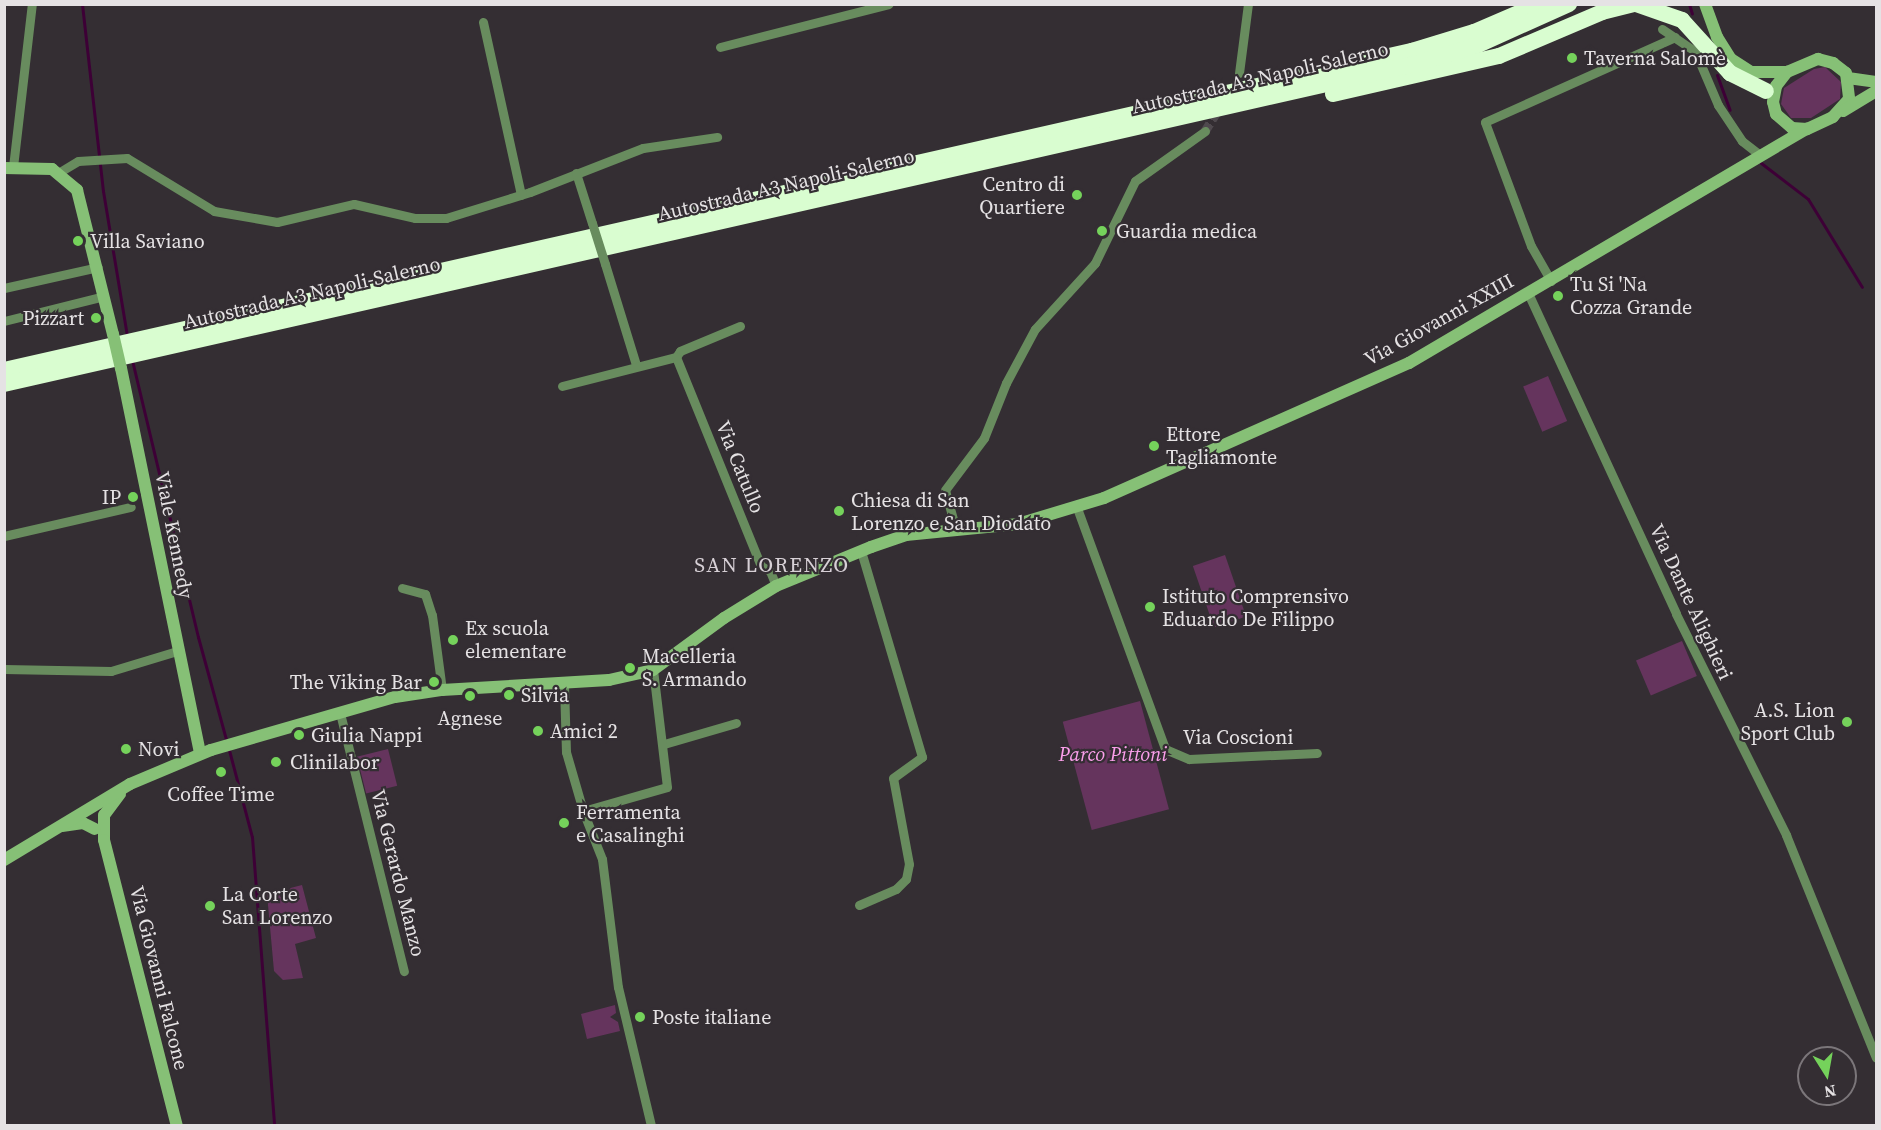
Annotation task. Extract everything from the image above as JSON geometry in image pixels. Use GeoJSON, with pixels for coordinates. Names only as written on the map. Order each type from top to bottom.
{"type":"FeatureCollection","features":[{"type":"Feature","properties":{"kind":"highway","name":"Autostrada A3 Napoli-Salerno"},"geometry":{"type":"LineString","coordinates":[[4,370],[1412,51],[1474,32],[1539,4]]}},
{"type":"Feature","properties":{"kind":"highway","name":"Autostrada A3 Napoli-Salerno"},"geometry":{"type":"LineString","coordinates":[[4,384],[1436,59],[1507,34],[1569,4]]}},
{"type":"Feature","properties":{"kind":"highway"},"geometry":{"type":"LineString","coordinates":[[1190,116],[1326,95],[1458,68],[1508,53],[1602,12],[1635,4],[1682,20],[1730,73],[1772,103]]}},
{"type":"Feature","properties":{"kind":"street"},"geometry":{"type":"LineString","coordinates":[[32,4],[8,167],[58,173],[81,160],[127,158],[214,211],[277,222],[354,204],[415,218],[446,218],[521,195],[643,147],[717,137]]}},
{"type":"Feature","properties":{"kind":"street"},"geometry":{"type":"LineString","coordinates":[[1239,73],[1248,4]]}},
{"type":"Feature","properties":{"kind":"street"},"geometry":{"type":"LineString","coordinates":[[1705,4],[1723,49],[1750,72],[1792,128],[1807,129],[1839,114],[1876,91]]}},
{"type":"Feature","properties":{"kind":"street"},"geometry":{"type":"LineString","coordinates":[[720,47],[883,5]]}},
{"type":"Feature","properties":{"kind":"street"},"geometry":{"type":"LineString","coordinates":[[483,22],[521,195]]}},
{"type":"Feature","properties":{"kind":"street"},"geometry":{"type":"LineString","coordinates":[[1662,29],[1695,51],[1718,105],[1742,141],[1760,156]]}},
{"type":"Feature","properties":{"kind":"street"},"geometry":{"type":"LineString","coordinates":[[1551,281],[1527,236],[1485,122],[1675,37]]}},
{"type":"Feature","properties":{"kind":"street"},"geometry":{"type":"LineString","coordinates":[[1750,72],[1787,72],[1818,59],[1841,68],[1848,78],[1850,99],[1839,114]]}},
{"type":"Feature","properties":{"kind":"street"},"geometry":{"type":"LineString","coordinates":[[1770,148],[1772,103],[1776,86],[1787,72]]}},
{"type":"Feature","properties":{"kind":"street"},"geometry":{"type":"LineString","coordinates":[[1848,78],[1876,82]]}},
{"type":"Feature","properties":{"kind":"street","name":"Via Giovanni XXIII"},"geometry":{"type":"LineString","coordinates":[[653,670],[724,618],[776,586],[861,551],[906,535],[1018,524],[1077,508],[1409,363],[1551,281],[1770,148],[1807,129]]}},
{"type":"Feature","properties":{"kind":"street"},"geometry":{"type":"LineString","coordinates":[[956,530],[945,490],[984,438],[1006,383],[1035,329],[1095,263],[1135,181],[1205,131]]}},
{"type":"Feature","properties":{"kind":"street"},"geometry":{"type":"LineString","coordinates":[[4,321],[104,296],[80,196],[58,173]]}},
{"type":"Feature","properties":{"kind":"street"},"geometry":{"type":"LineString","coordinates":[[576,173],[636,365]]}},
{"type":"Feature","properties":{"kind":"street"},"geometry":{"type":"LineString","coordinates":[[4,288],[98,267]]}},
{"type":"Feature","properties":{"kind":"street","name":"Via Dante Alighieri"},"geometry":{"type":"LineString","coordinates":[[1528,293],[1676,614],[1786,835],[1876,1058]]}},
{"type":"Feature","properties":{"kind":"street","name":"Viale Kennedy"},"geometry":{"type":"LineString","coordinates":[[104,296],[121,368],[177,651],[205,752]]}},
{"type":"Feature","properties":{"kind":"street"},"geometry":{"type":"LineString","coordinates":[[562,386],[636,365],[676,357],[680,351],[740,326]]}},
{"type":"Feature","properties":{"kind":"street","name":"Via Catullo"},"geometry":{"type":"LineString","coordinates":[[676,357],[761,566],[770,571],[776,586]]}},
{"type":"Feature","properties":{"kind":"street"},"geometry":{"type":"LineString","coordinates":[[4,536],[131,507]]}},
{"type":"Feature","properties":{"kind":"street","name":"Via Coscioni"},"geometry":{"type":"LineString","coordinates":[[1077,508],[1165,749],[1189,759],[1317,753]]}},
{"type":"Feature","properties":{"kind":"street"},"geometry":{"type":"LineString","coordinates":[[859,905],[896,889],[906,879],[909,864],[893,778],[922,757],[861,551]]}},
{"type":"Feature","properties":{"kind":"street"},"geometry":{"type":"LineString","coordinates":[[402,588],[425,594],[432,615],[442,690]]}},
{"type":"Feature","properties":{"kind":"street"},"geometry":{"type":"LineString","coordinates":[[4,669],[111,671],[177,651]]}},
{"type":"Feature","properties":{"kind":"street"},"geometry":{"type":"LineString","coordinates":[[4,860],[130,784],[229,744],[395,697],[442,690],[564,685],[653,670],[664,744],[667,787],[583,811]]}},
{"type":"Feature","properties":{"kind":"street"},"geometry":{"type":"LineString","coordinates":[[564,685],[566,752],[583,811],[602,859],[618,987],[651,1125]]}},
{"type":"Feature","properties":{"kind":"street","name":"Via Gerardo Manzo"},"geometry":{"type":"LineString","coordinates":[[340,713],[404,971]]}},
{"type":"Feature","properties":{"kind":"street"},"geometry":{"type":"LineString","coordinates":[[664,744],[736,723]]}},
{"type":"Feature","properties":{"kind":"street"},"geometry":{"type":"LineString","coordinates":[[99,824],[108,807],[130,784]]}},
{"type":"Feature","properties":{"kind":"street"},"geometry":{"type":"LineString","coordinates":[[92,806],[99,824]]}},
{"type":"Feature","properties":{"kind":"street"},"geometry":{"type":"LineString","coordinates":[[54,828],[83,823],[99,824]]}},
{"type":"Feature","properties":{"kind":"street","name":"Via Giovanni Falcone"},"geometry":{"type":"LineString","coordinates":[[99,824],[177,1125]]}},
{"type":"Feature","properties":{"kind":"green space"},"geometry":{"type":"Polygon","coordinates":[[[1825,67],[1841,82],[1840,99],[1811,118],[1791,118],[1781,104],[1784,88],[1814,69],[1825,67]]]}},
{"type":"Feature","properties":{"kind":"green space"},"geometry":{"type":"Polygon","coordinates":[[[1548,376],[1567,421],[1542,432],[1523,387],[1548,376]]]}},
{"type":"Feature","properties":{"kind":"green space"},"geometry":{"type":"Polygon","coordinates":[[[1225,555],[1246,616],[1214,628],[1193,566],[1225,555]]]}},
{"type":"Feature","properties":{"kind":"green space"},"geometry":{"type":"Polygon","coordinates":[[[1682,641],[1697,676],[1651,696],[1636,661],[1682,641]]]}},
{"type":"Feature","properties":{"kind":"green space","name":"Parco Pittoni"},"geometry":{"type":"Polygon","coordinates":[[[1140,701],[1169,809],[1092,830],[1063,722],[1140,701]]]}},
{"type":"Feature","properties":{"kind":"green space"},"geometry":{"type":"Polygon","coordinates":[[[388,749],[397,786],[366,794],[357,757],[388,749]]]}},
{"type":"Feature","properties":{"kind":"green space"},"geometry":{"type":"Polygon","coordinates":[[[302,885],[316,938],[295,944],[303,978],[283,980],[274,971],[267,894],[302,885]]]}},
{"type":"Feature","properties":{"kind":"green space"},"geometry":{"type":"Polygon","coordinates":[[[615,1005],[616,1013],[610,1017],[618,1022],[620,1031],[587,1039],[581,1014],[615,1005]]]}},
{"type":"Feature","properties":{"kind":"waterway"},"geometry":{"type":"LineString","coordinates":[[82,4],[103,191],[127,336]]}},
{"type":"Feature","properties":{"kind":"waterway"},"geometry":{"type":"LineString","coordinates":[[1689,4],[1692,14]]}},
{"type":"Feature","properties":{"kind":"waterway"},"geometry":{"type":"LineString","coordinates":[[1717,75],[1730,110]]}},
{"type":"Feature","properties":{"kind":"waterway"},"geometry":{"type":"LineString","coordinates":[[1761,163],[1808,199],[1862,287]]}},
{"type":"Feature","properties":{"kind":"waterway"},"geometry":{"type":"LineString","coordinates":[[132,360],[198,637],[227,743]]}},
{"type":"Feature","properties":{"kind":"waterway"},"geometry":{"type":"LineString","coordinates":[[229,750],[252,837],[274,1126]]}},
{"type":"Feature","properties":{"kind":"tunnel"},"geometry":{"type":"LineString","coordinates":[[1205,131],[1219,109]]}},
{"type":"Feature","properties":{"kind":"place","name":"Taverna Salomè"},"geometry":{"type":"Point","coordinates":[1572,58]}},
{"type":"Feature","properties":{"kind":"place","name":"Centro di Quartiere"},"geometry":{"type":"Point","coordinates":[1077,195]}},
{"type":"Feature","properties":{"kind":"place","name":"Guardia medica"},"geometry":{"type":"Point","coordinates":[1102,231]}},
{"type":"Feature","properties":{"kind":"place","name":"Villa Saviano"},"geometry":{"type":"Point","coordinates":[78,241]}},
{"type":"Feature","properties":{"kind":"place","name":"Tu Si 'Na Cozza Grande"},"geometry":{"type":"Point","coordinates":[1558,296]}},
{"type":"Feature","properties":{"kind":"place","name":"Pizzart"},"geometry":{"type":"Point","coordinates":[96,318]}},
{"type":"Feature","properties":{"kind":"place","name":"Ettore Tagliamonte"},"geometry":{"type":"Point","coordinates":[1154,446]}},
{"type":"Feature","properties":{"kind":"place","name":"IP"},"geometry":{"type":"Point","coordinates":[133,497]}},
{"type":"Feature","properties":{"kind":"place","name":"Chiesa di San Lorenzo e San Diodato"},"geometry":{"type":"Point","coordinates":[839,511]}},
{"type":"Feature","properties":{"kind":"place","name":"Istituto Comprensivo Eduardo De Filippo"},"geometry":{"type":"Point","coordinates":[1150,607]}},
{"type":"Feature","properties":{"kind":"place","name":"Ex scuola elementare"},"geometry":{"type":"Point","coordinates":[453,640]}},
{"type":"Feature","properties":{"kind":"place","name":"Macelleria S. Armando"},"geometry":{"type":"Point","coordinates":[630,668]}},
{"type":"Feature","properties":{"kind":"place","name":"The Viking Bar"},"geometry":{"type":"Point","coordinates":[434,682]}},
{"type":"Feature","properties":{"kind":"place","name":"Silvia"},"geometry":{"type":"Point","coordinates":[509,695]}},
{"type":"Feature","properties":{"kind":"place","name":"Agnese"},"geometry":{"type":"Point","coordinates":[470,696]}},
{"type":"Feature","properties":{"kind":"place","name":"A.S. Lion Sport Club"},"geometry":{"type":"Point","coordinates":[1847,722]}},
{"type":"Feature","properties":{"kind":"place","name":"Amici 2"},"geometry":{"type":"Point","coordinates":[538,731]}},
{"type":"Feature","properties":{"kind":"place","name":"Giulia Nappi"},"geometry":{"type":"Point","coordinates":[299,735]}},
{"type":"Feature","properties":{"kind":"place","name":"Novi"},"geometry":{"type":"Point","coordinates":[126,749]}},
{"type":"Feature","properties":{"kind":"place","name":"Clinilabor"},"geometry":{"type":"Point","coordinates":[276,762]}},
{"type":"Feature","properties":{"kind":"place","name":"Coffee Time"},"geometry":{"type":"Point","coordinates":[221,772]}},
{"type":"Feature","properties":{"kind":"place","name":"Ferramenta e Casalinghi"},"geometry":{"type":"Point","coordinates":[564,823]}},
{"type":"Feature","properties":{"kind":"place","name":"La Corte San Lorenzo"},"geometry":{"type":"Point","coordinates":[210,906]}},
{"type":"Feature","properties":{"kind":"place","name":"Poste italiane"},"geometry":{"type":"Point","coordinates":[640,1017]}},
{"type":"Feature","properties":{"kind":"district","name":"SAN LORENZO"},"geometry":{"type":"Point","coordinates":[772,565]}}]}
